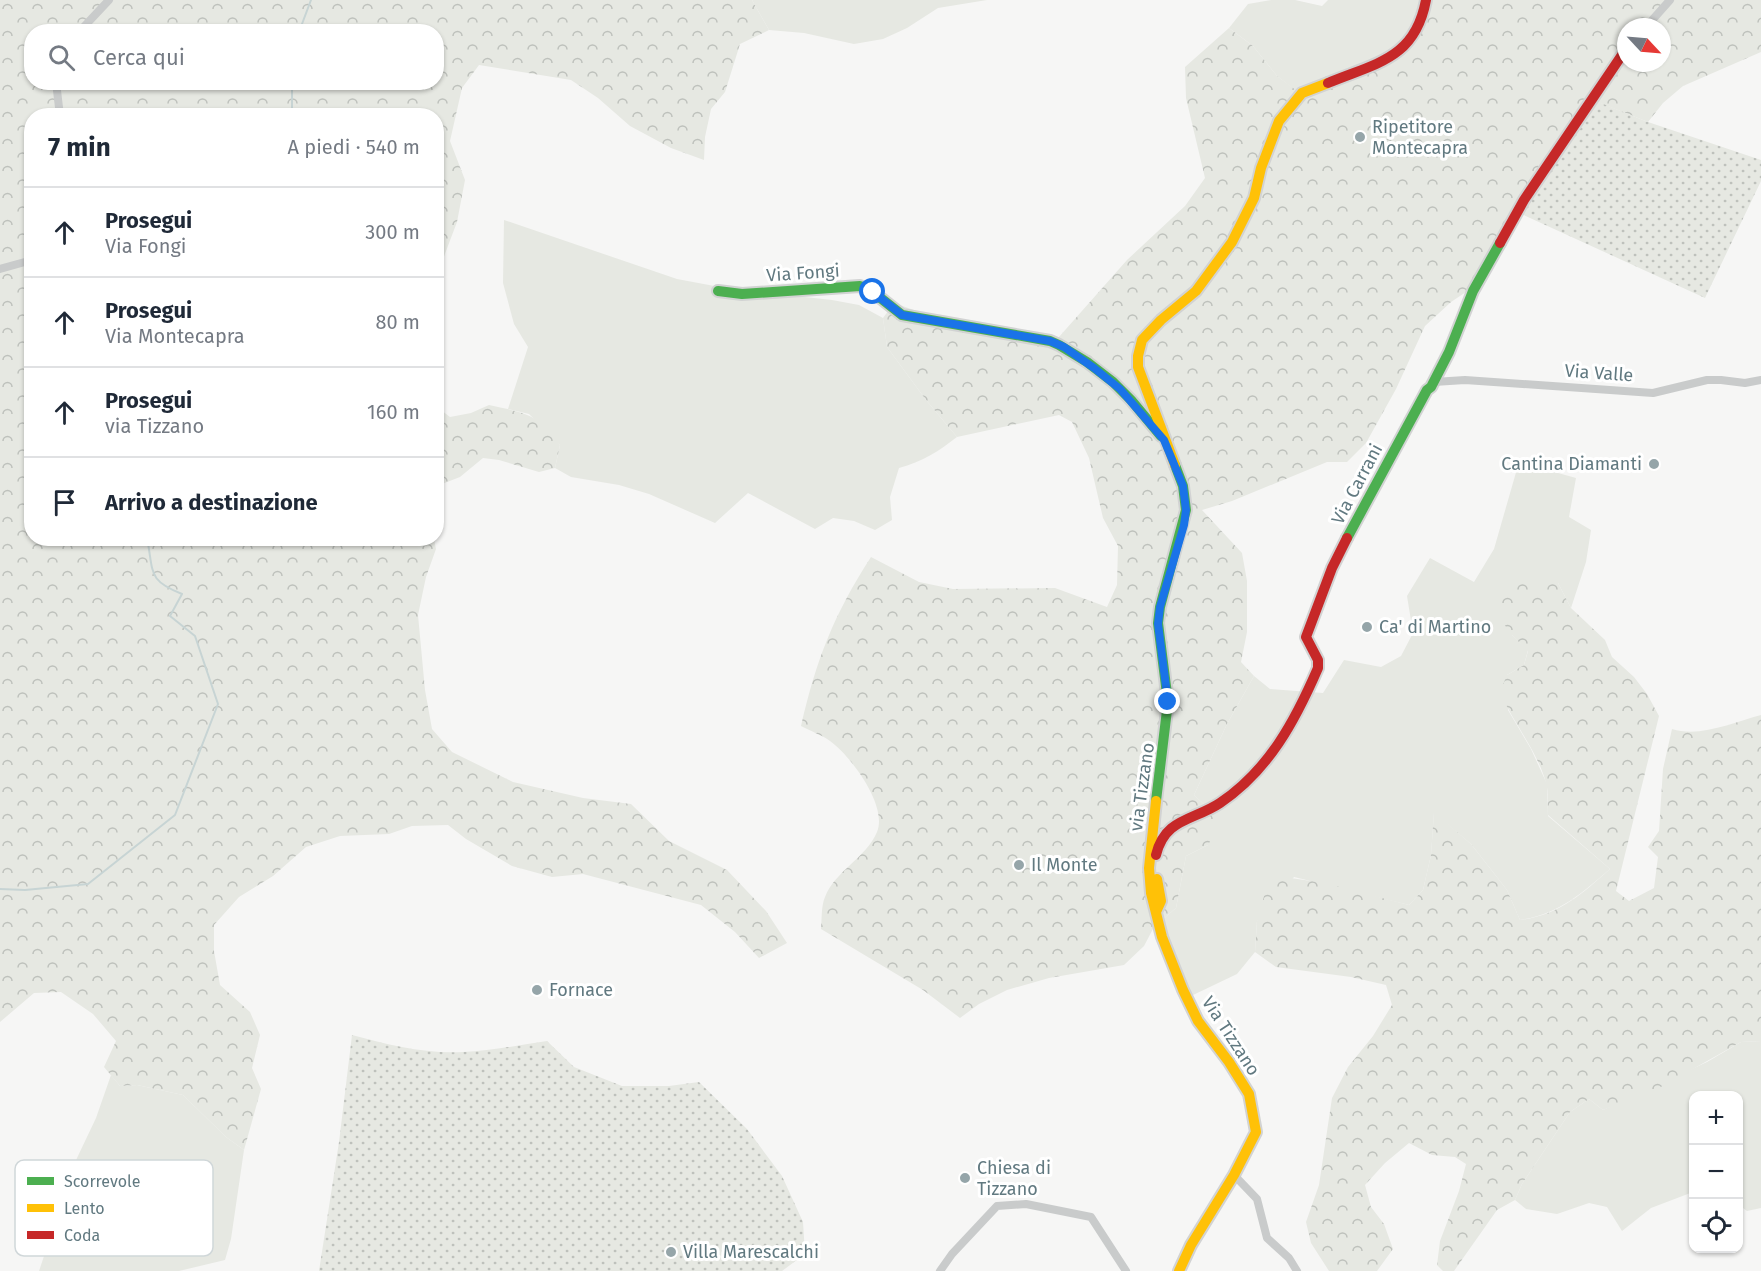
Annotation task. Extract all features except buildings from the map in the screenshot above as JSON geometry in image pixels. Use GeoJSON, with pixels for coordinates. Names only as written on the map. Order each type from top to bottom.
{"type":"FeatureCollection","features":[{"type":"Feature","properties":{"kind":"street"},"geometry":{"type":"LineString","coordinates":[[87,24],[109,0]]}},
{"type":"Feature","properties":{"kind":"street","name":"via Tizzano"},"geometry":{"type":"LineString","coordinates":[[1156,912],[1151,893],[1150,860],[1168,702],[1158,624],[1186,510],[1183,486],[1138,367],[1142,340],[1161,320],[1196,291],[1232,242],[1254,198],[1261,168],[1279,121],[1290,107],[1302,93],[1391,57],[1412,39],[1424,16],[1426,0]]}},
{"type":"Feature","properties":{"kind":"street"},"geometry":{"type":"LineString","coordinates":[[1654,18],[1670,0]]}},
{"type":"Feature","properties":{"kind":"street","name":"Via Carrani"},"geometry":{"type":"LineString","coordinates":[[1156,912],[1160,909],[1162,902],[1157,887],[1155,865],[1157,844],[1172,825],[1211,808],[1231,795],[1260,769],[1289,732],[1318,668],[1317,660],[1306,637],[1317,615],[1326,578],[1406,428],[1427,390],[1434,382],[1449,352],[1473,291],[1524,200],[1617,63]]}},
{"type":"Feature","properties":{"kind":"street"},"geometry":{"type":"LineString","coordinates":[[57,90],[59,108]]}},
{"type":"Feature","properties":{"kind":"street"},"geometry":{"type":"LineString","coordinates":[[0,269],[24,262]]}},
{"type":"Feature","properties":{"kind":"street","name":"Via Fongi"},"geometry":{"type":"LineString","coordinates":[[718,291],[742,294],[860,285],[873,292],[902,315],[1050,341],[1079,357],[1120,389],[1164,440]]}},
{"type":"Feature","properties":{"kind":"street","name":"Via Valle"},"geometry":{"type":"LineString","coordinates":[[1434,382],[1465,380],[1653,393],[1707,380],[1745,383],[1761,380]]}},
{"type":"Feature","properties":{"kind":"street","name":"Via Tizzano"},"geometry":{"type":"LineString","coordinates":[[1156,912],[1161,937],[1198,1021],[1229,1062],[1249,1094],[1256,1132],[1234,1175],[1191,1245],[1179,1271]]}},
{"type":"Feature","properties":{"kind":"street"},"geometry":{"type":"LineString","coordinates":[[1234,1175],[1257,1199],[1267,1238],[1289,1258],[1298,1271]]}},
{"type":"Feature","properties":{"kind":"street"},"geometry":{"type":"LineString","coordinates":[[940,1271],[952,1254],[997,1206],[1026,1204],[1091,1217],[1126,1271]]}},
{"type":"Feature","properties":{"kind":"green space"},"geometry":{"type":"Polygon","coordinates":[[[0,0],[752,0],[769,30],[740,44],[725,92],[711,109],[705,137],[704,160],[671,148],[630,126],[598,98],[571,80],[479,65],[462,88],[450,141],[465,180],[457,222],[444,256],[444,108],[24,108],[24,546],[435,546],[418,615],[425,690],[432,729],[452,752],[513,782],[583,798],[631,804],[669,841],[727,870],[766,911],[787,943],[759,958],[735,932],[701,905],[583,874],[552,877],[512,866],[466,839],[448,825],[412,826],[389,834],[340,836],[306,847],[273,876],[239,897],[214,925],[214,951],[220,985],[250,1012],[260,1035],[252,1068],[261,1089],[244,1150],[226,1137],[183,1095],[137,1085],[120,1086],[104,1067],[116,1041],[93,1014],[61,992],[34,993],[0,1022],[0,0]]]}},
{"type":"Feature","properties":{"kind":"green space"},"geometry":{"type":"Polygon","coordinates":[[[752,0],[987,0],[938,8],[907,28],[883,39],[854,44],[804,33],[769,30],[752,0]]]}},
{"type":"Feature","properties":{"kind":"green space"},"geometry":{"type":"Polygon","coordinates":[[[1271,0],[1295,0],[1322,6],[1328,0],[1425,0],[1409,36],[1387,57],[1304,97],[1277,76],[1253,46],[1229,28],[1248,4],[1271,0]]]}},
{"type":"Feature","properties":{"kind":"green space"},"geometry":{"type":"Polygon","coordinates":[[[1425,0],[1761,0],[1761,52],[1683,86],[1663,103],[1648,122],[1590,99],[1478,284],[1451,302],[1425,326],[1396,389],[1366,443],[1347,462],[1327,462],[1232,501],[1202,510],[1242,553],[1247,581],[1247,632],[1241,662],[1254,676],[1227,724],[1194,795],[1210,810],[1220,824],[1208,845],[1186,856],[1176,908],[1154,927],[1144,946],[1124,965],[1049,978],[1007,990],[979,1004],[960,1018],[923,990],[821,929],[825,897],[836,880],[872,841],[879,821],[877,809],[866,782],[848,758],[830,741],[801,726],[820,659],[847,598],[871,557],[919,582],[953,589],[1055,588],[1107,607],[1117,585],[1118,546],[1103,518],[1089,458],[1072,422],[1059,415],[957,437],[887,347],[883,318],[894,303],[945,321],[1051,346],[1127,260],[1185,206],[1205,178],[1186,98],[1185,67],[1229,28],[1253,46],[1277,76],[1304,96],[1387,57],[1409,35],[1425,0]]]}},
{"type":"Feature","properties":{"kind":"green space"},"geometry":{"type":"Polygon","coordinates":[[[1591,99],[1648,122],[1761,160],[1761,181],[1705,298],[1517,212],[1591,99]]]}},
{"type":"Feature","properties":{"kind":"green space"},"geometry":{"type":"Polygon","coordinates":[[[504,220],[677,279],[725,288],[859,305],[883,318],[887,347],[957,437],[930,455],[899,468],[890,497],[892,520],[875,530],[854,521],[833,518],[815,529],[748,493],[715,523],[649,494],[619,485],[571,477],[555,468],[560,445],[529,414],[508,409],[528,347],[514,324],[503,283],[504,220]]]}},
{"type":"Feature","properties":{"kind":"green space"},"geometry":{"type":"Polygon","coordinates":[[[489,405],[521,413],[537,420],[545,426],[560,445],[555,468],[539,472],[499,460],[483,458],[460,477],[444,483],[444,412],[450,417],[471,413],[489,405]]]}},
{"type":"Feature","properties":{"kind":"green space"},"geometry":{"type":"Polygon","coordinates":[[[1519,462],[1576,478],[1569,517],[1591,530],[1586,562],[1571,608],[1558,583],[1512,635],[1528,650],[1524,665],[1507,675],[1508,710],[1531,749],[1547,784],[1548,816],[1610,869],[1569,902],[1546,913],[1520,920],[1507,890],[1471,844],[1434,813],[1431,855],[1423,890],[1409,905],[1294,877],[1257,921],[1255,952],[1237,974],[1191,996],[1154,927],[1176,908],[1186,856],[1208,845],[1210,810],[1194,795],[1227,724],[1254,676],[1270,689],[1323,693],[1344,660],[1381,667],[1401,656],[1413,633],[1407,596],[1430,558],[1474,582],[1494,549],[1519,462]]]}},
{"type":"Feature","properties":{"kind":"green space"},"geometry":{"type":"Polygon","coordinates":[[[1534,577],[1558,583],[1571,608],[1605,640],[1612,657],[1634,677],[1659,716],[1616,891],[1629,901],[1654,888],[1658,857],[1648,847],[1659,831],[1663,769],[1672,729],[1694,732],[1761,715],[1761,1041],[1741,1042],[1659,1088],[1603,1110],[1589,1099],[1570,1112],[1522,1184],[1515,1200],[1497,1210],[1454,1271],[1443,1271],[1437,1265],[1440,1241],[1459,1191],[1466,1164],[1455,1157],[1432,1155],[1409,1143],[1385,1163],[1365,1185],[1371,1207],[1384,1224],[1393,1249],[1377,1271],[1329,1271],[1311,1243],[1306,1222],[1319,1185],[1332,1098],[1348,1067],[1373,1036],[1392,1005],[1386,985],[1351,977],[1276,967],[1255,952],[1257,921],[1270,875],[1325,883],[1409,905],[1423,890],[1431,855],[1434,812],[1471,844],[1507,890],[1520,920],[1547,913],[1569,902],[1610,869],[1548,815],[1547,787],[1542,771],[1500,692],[1507,675],[1524,665],[1528,651],[1498,616],[1498,595],[1515,582],[1534,577]]]}},
{"type":"Feature","properties":{"kind":"green space"},"geometry":{"type":"Polygon","coordinates":[[[352,1035],[435,1052],[484,1050],[547,1041],[574,1067],[622,1086],[669,1086],[699,1082],[747,1129],[782,1176],[803,1222],[805,1254],[782,1271],[319,1271],[339,1142],[352,1035]]]}},
{"type":"Feature","properties":{"kind":"green space"},"geometry":{"type":"Polygon","coordinates":[[[1761,1041],[1761,1208],[1747,1211],[1743,1208],[1743,1091],[1689,1091],[1689,1194],[1651,1208],[1622,1231],[1607,1207],[1589,1203],[1557,1214],[1526,1209],[1515,1200],[1522,1184],[1570,1112],[1589,1099],[1603,1110],[1707,1062],[1741,1042],[1761,1041]]]}},
{"type":"Feature","properties":{"kind":"green space"},"geometry":{"type":"Polygon","coordinates":[[[111,1075],[120,1086],[137,1085],[183,1095],[226,1137],[244,1150],[231,1239],[225,1260],[179,1271],[39,1271],[44,1256],[213,1256],[213,1160],[76,1160],[96,1118],[111,1075]]]}},
{"type":"Feature","properties":{"kind":"waterway"},"geometry":{"type":"LineString","coordinates":[[302,24],[311,0]]}},
{"type":"Feature","properties":{"kind":"waterway"},"geometry":{"type":"LineString","coordinates":[[292,90],[292,108]]}},
{"type":"Feature","properties":{"kind":"waterway"},"geometry":{"type":"LineString","coordinates":[[0,889],[25,890],[88,884],[175,815],[218,704],[195,636],[170,616],[182,594],[157,579],[152,567],[148,546]]}},
{"type":"Feature","properties":{"kind":"traffic: fast"},"geometry":{"type":"LineString","coordinates":[[1347,538],[1427,390],[1431,387],[1449,352],[1473,291],[1500,243]]}},
{"type":"Feature","properties":{"kind":"traffic: fast"},"geometry":{"type":"LineString","coordinates":[[718,291],[742,294],[860,286],[873,292],[902,315],[1050,341],[1087,362],[1113,382],[1161,436]]}},
{"type":"Feature","properties":{"kind":"traffic: fast"},"geometry":{"type":"LineString","coordinates":[[1156,801],[1168,702],[1158,623],[1160,607],[1186,510],[1183,486],[1175,465]]}},
{"type":"Feature","properties":{"kind":"traffic: slow"},"geometry":{"type":"LineString","coordinates":[[1175,465],[1138,367],[1142,340],[1161,320],[1196,291],[1232,242],[1254,198],[1261,168],[1279,121],[1302,93],[1328,83]]}},
{"type":"Feature","properties":{"kind":"traffic: slow"},"geometry":{"type":"LineString","coordinates":[[1156,801],[1149,868],[1151,893],[1162,937],[1198,1021],[1229,1062],[1249,1094],[1256,1132],[1234,1175],[1191,1245],[1179,1271]]}},
{"type":"Feature","properties":{"kind":"traffic: slow"},"geometry":{"type":"LineString","coordinates":[[1156,912],[1161,901],[1157,879]]}},
{"type":"Feature","properties":{"kind":"traffic: jam"},"geometry":{"type":"LineString","coordinates":[[1328,83],[1377,64],[1403,47],[1421,20],[1426,0]]}},
{"type":"Feature","properties":{"kind":"traffic: jam"},"geometry":{"type":"LineString","coordinates":[[1500,243],[1524,200],[1617,62]]}},
{"type":"Feature","properties":{"kind":"traffic: jam"},"geometry":{"type":"LineString","coordinates":[[1156,855],[1160,843],[1173,827],[1220,803],[1253,775],[1279,743],[1290,725],[1318,668],[1318,660],[1306,637],[1332,568],[1347,538]]}},
{"type":"Feature","properties":{"kind":"place","name":"Ripetitore Montecapra"},"geometry":{"type":"Point","coordinates":[1360,137]}},
{"type":"Feature","properties":{"kind":"place","name":"Cantina Diamanti"},"geometry":{"type":"Point","coordinates":[1654,464]}},
{"type":"Feature","properties":{"kind":"place","name":"Ca' di Martino"},"geometry":{"type":"Point","coordinates":[1367,627]}},
{"type":"Feature","properties":{"kind":"place","name":"Il Monte"},"geometry":{"type":"Point","coordinates":[1019,865]}},
{"type":"Feature","properties":{"kind":"place","name":"Fornace"},"geometry":{"type":"Point","coordinates":[537,990]}},
{"type":"Feature","properties":{"kind":"place","name":"Chiesa di Tizzano"},"geometry":{"type":"Point","coordinates":[965,1178]}},
{"type":"Feature","properties":{"kind":"place","name":"Villa Marescalchi"},"geometry":{"type":"Point","coordinates":[671,1252]}},
{"type":"Feature","properties":{"kind":"route"},"geometry":{"type":"LineString","coordinates":[[873,292],[902,315],[1020,334],[1064,347],[1120,389],[1164,440],[1183,486],[1186,510],[1184,525],[1160,607],[1158,624],[1168,702]]}}]}
